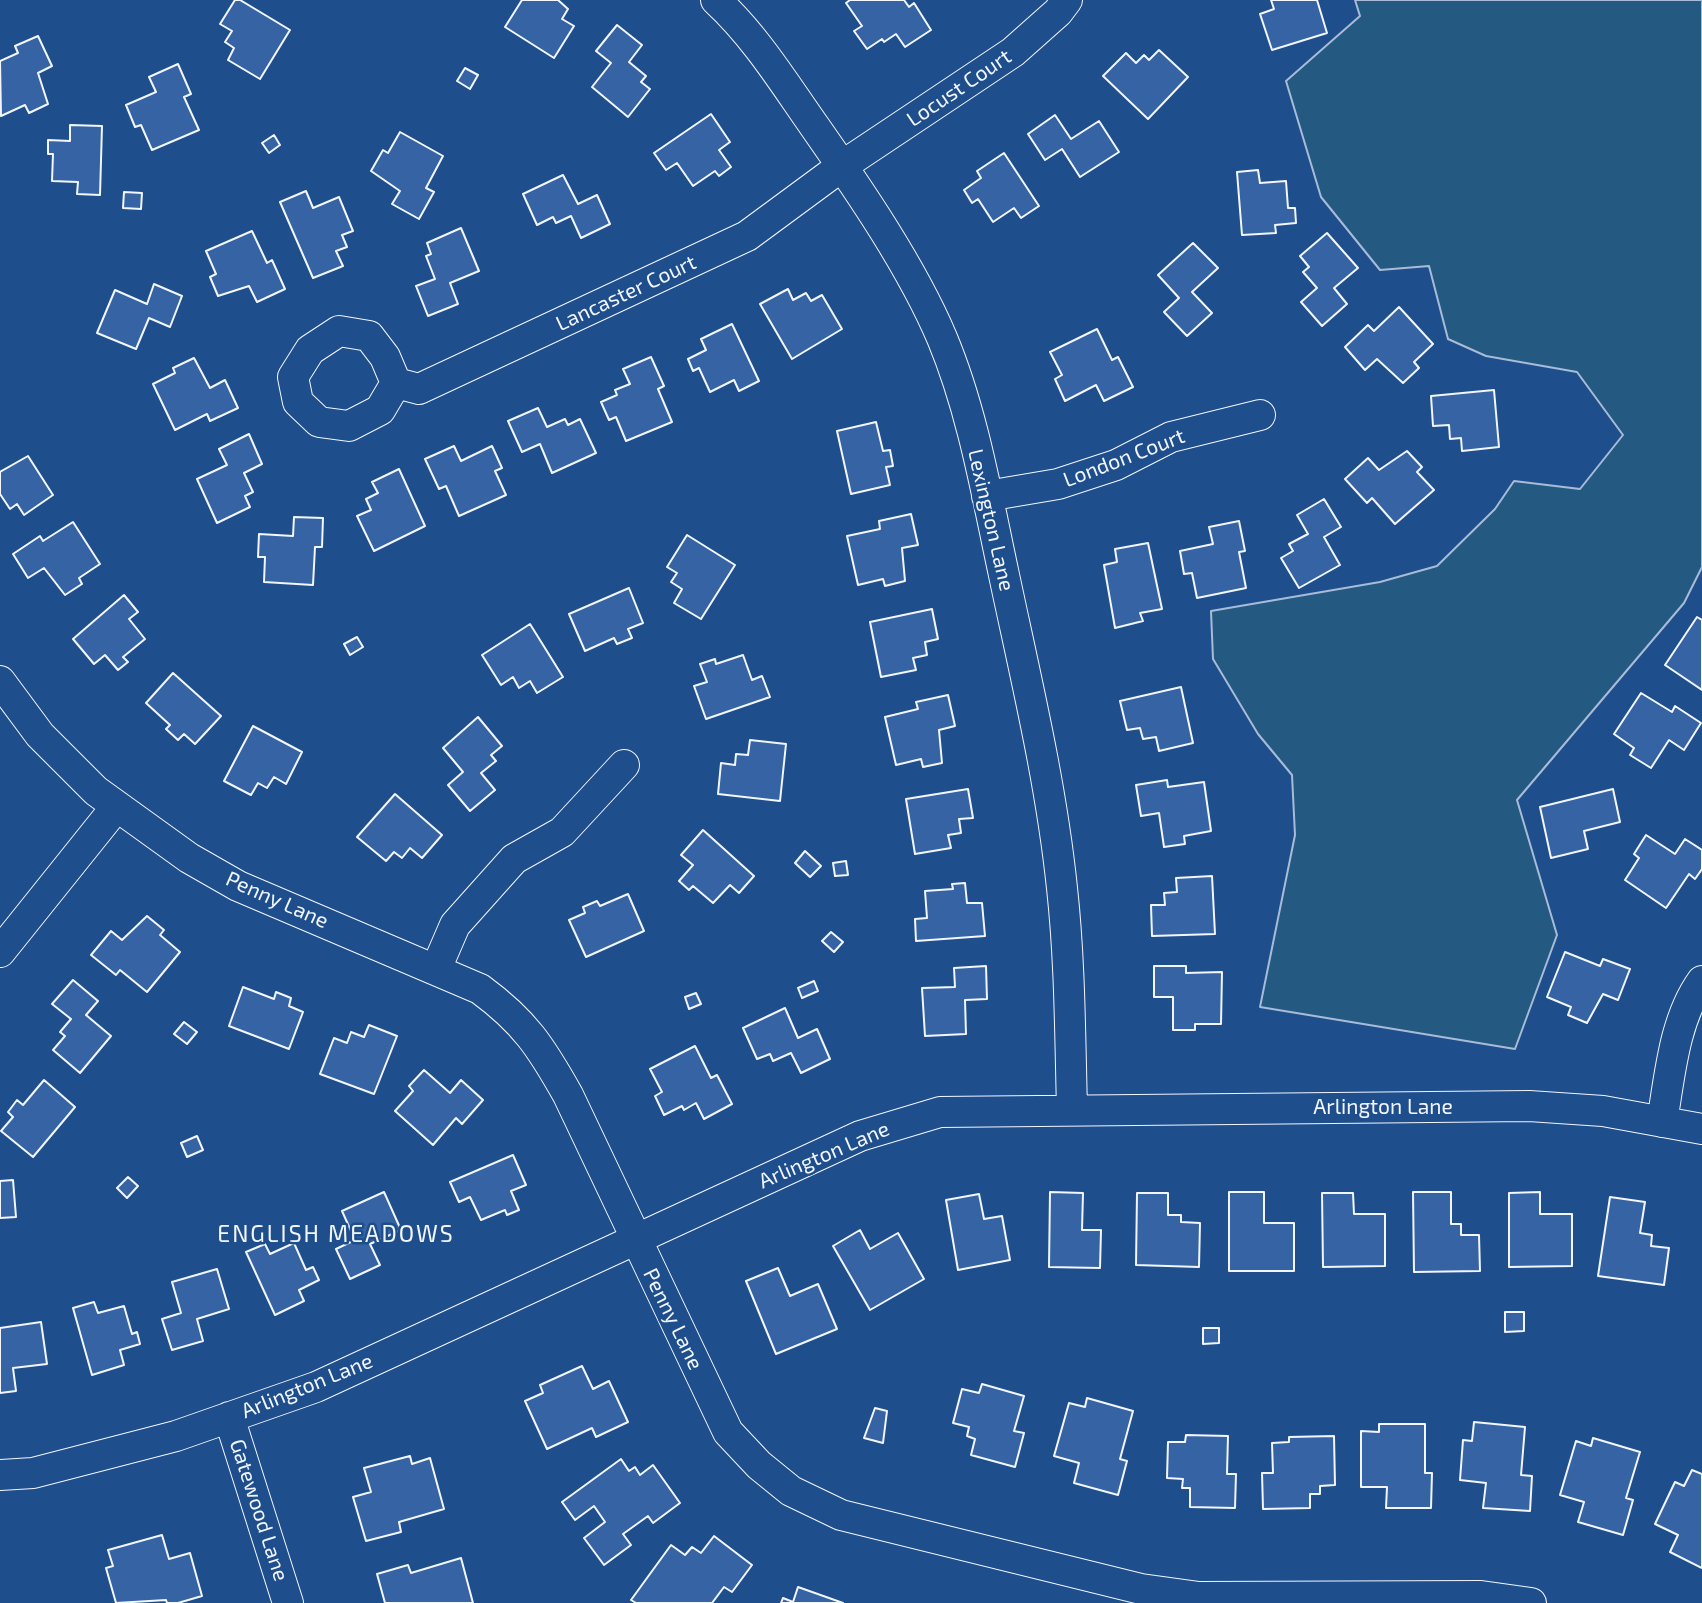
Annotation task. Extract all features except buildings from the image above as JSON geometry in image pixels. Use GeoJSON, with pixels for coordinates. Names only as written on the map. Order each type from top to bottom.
{"type":"FeatureCollection","features":[{"type":"Feature","properties":{"kind":"street","name":"Lexington Lane"},"geometry":{"type":"LineString","coordinates":[[716,0],[745,27],[842,166],[916,286],[941,337],[961,391],[987,496],[1047,779],[1062,886],[1069,963],[1072,1109]]}},
{"type":"Feature","properties":{"kind":"street","name":"Locust Court"},"geometry":{"type":"LineString","coordinates":[[842,166],[1013,52],[1058,12],[1067,0]]}},
{"type":"Feature","properties":{"kind":"street","name":"Lancaster Court"},"geometry":{"type":"LineString","coordinates":[[396,383],[419,389],[747,236],[842,166]]}},
{"type":"Feature","properties":{"kind":"street","name":"London Court"},"geometry":{"type":"LineString","coordinates":[[987,496],[1058,484],[1116,465],[1171,437],[1260,415]]}},
{"type":"Feature","properties":{"kind":"street","name":"Penny Lane"},"geometry":{"type":"LineString","coordinates":[[0,681],[40,735],[96,791],[189,858],[239,886],[480,989],[513,1014],[542,1048],[568,1095],[728,1432],[759,1465],[791,1491],[841,1515],[1141,1589],[1199,1597],[1481,1596],[1531,1603]]}},
{"type":"Feature","properties":{"kind":"street"},"geometry":{"type":"LineString","coordinates":[[436,969],[455,925],[514,859],[562,832],[624,765]]}},
{"type":"Feature","properties":{"kind":"street"},"geometry":{"type":"LineString","coordinates":[[0,951],[117,806]]}},
{"type":"Feature","properties":{"kind":"street"},"geometry":{"type":"LineString","coordinates":[[1662,1122],[1676,1041],[1695,990],[1702,981]]}},
{"type":"Feature","properties":{"kind":"street","name":"Arlington Lane"},"geometry":{"type":"LineString","coordinates":[[0,1475],[33,1473],[176,1436],[316,1387],[860,1136],[940,1112],[1530,1106],[1603,1111],[1702,1129]]}},
{"type":"Feature","properties":{"kind":"street","name":"Gatewood Lane"},"geometry":{"type":"LineString","coordinates":[[229,1417],[288,1603]]}},
{"type":"Feature","properties":{"kind":"shaded area"},"geometry":{"type":"Polygon","coordinates":[[[1355,0],[1702,0],[1702,567],[1684,603],[1517,800],[1557,935],[1515,1049],[1260,1007],[1295,835],[1292,775],[1258,734],[1213,659],[1211,611],[1380,582],[1437,566],[1495,509],[1514,481],[1580,489],[1623,435],[1577,372],[1486,356],[1448,339],[1429,266],[1380,270],[1321,197],[1286,81],[1360,16],[1355,0]]]}},
{"type":"Feature","properties":{"kind":"district","name":"ENGLISH MEADOWS"},"geometry":{"type":"Point","coordinates":[336,1234]}}]}
